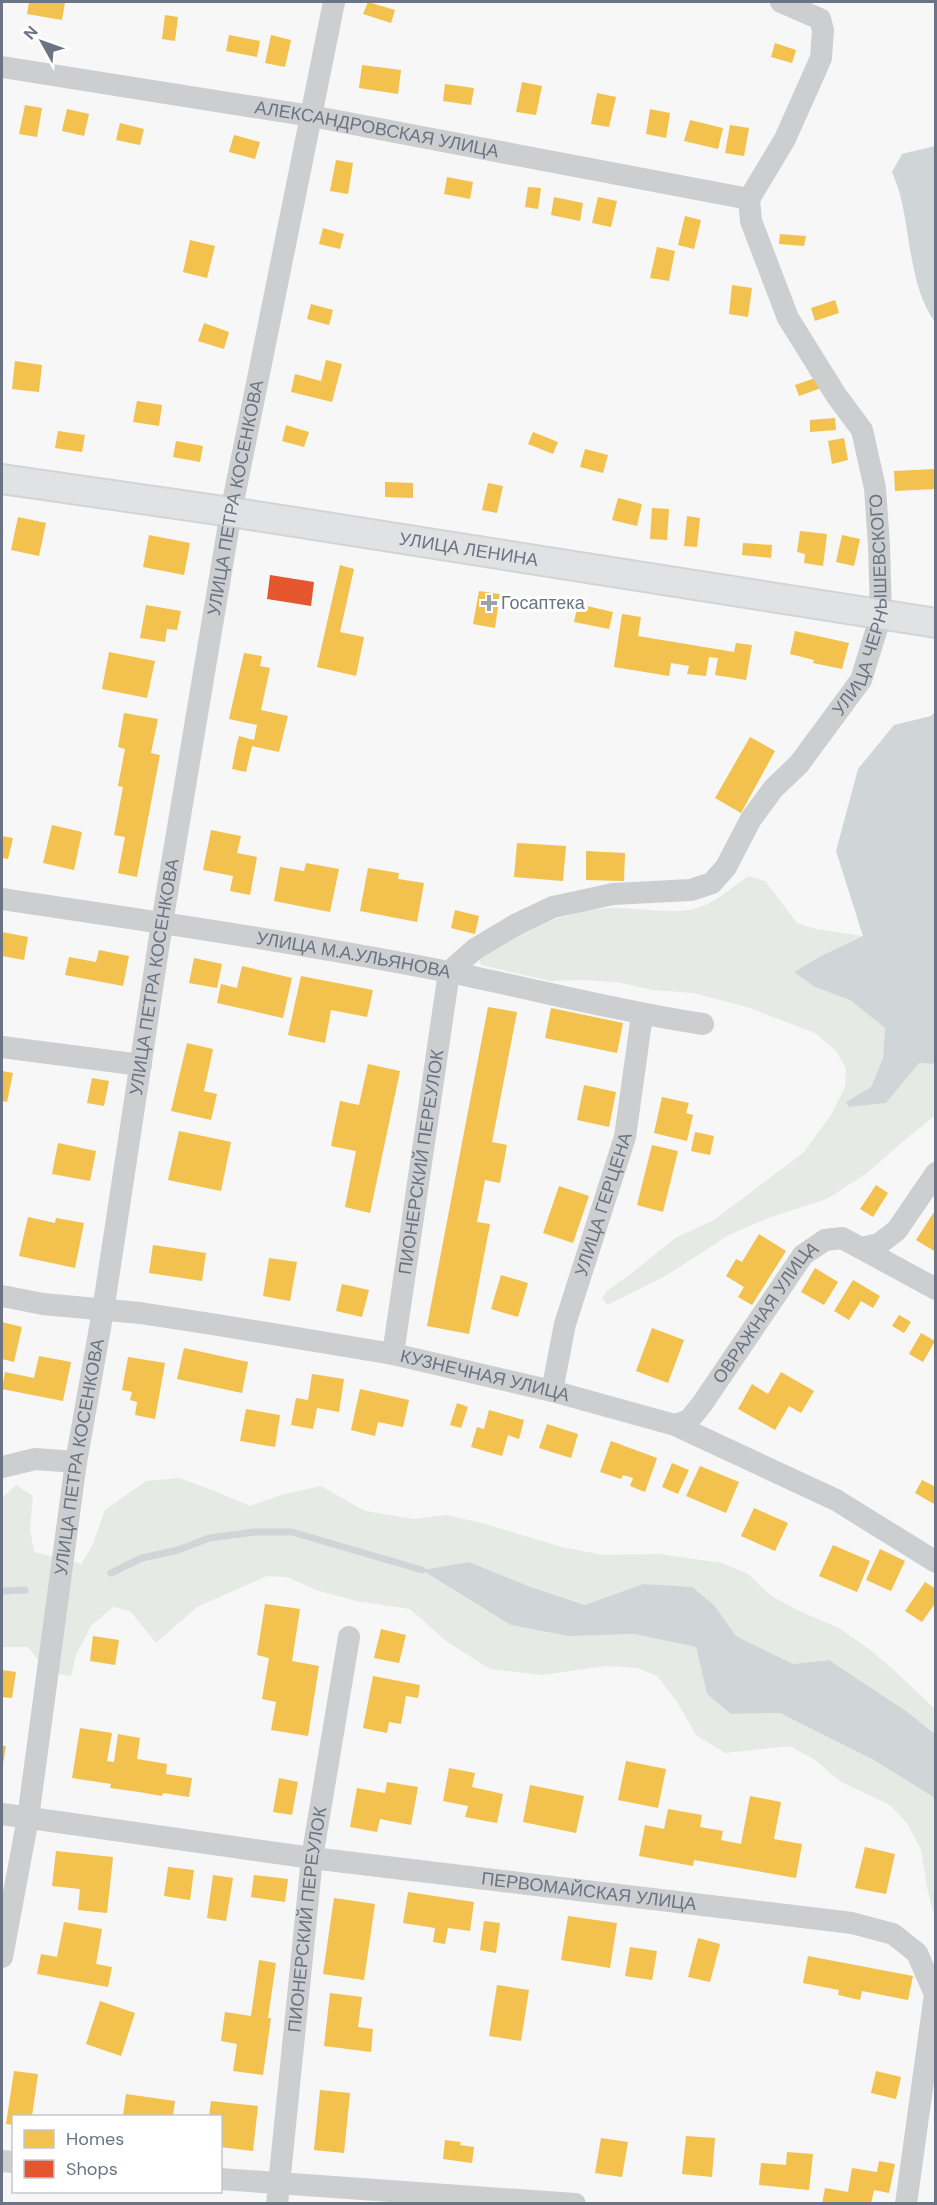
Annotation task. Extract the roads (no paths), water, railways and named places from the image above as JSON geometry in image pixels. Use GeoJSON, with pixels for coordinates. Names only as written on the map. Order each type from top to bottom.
{"type":"FeatureCollection","features":[{"type":"Feature","properties":{"kind":"main road","name":"УЛИЦА ЛЕНИНА"},"geometry":{"type":"LineString","coordinates":[[2,478],[936,623]]}},
{"type":"Feature","properties":{"kind":"street","name":"УЛИЦА ПЕТРА КОСЕНКОВА"},"geometry":{"type":"LineString","coordinates":[[2,1957],[28,1818],[76,1462],[104,1311],[162,923],[231,512],[334,2]]}},
{"type":"Feature","properties":{"kind":"street"},"geometry":{"type":"LineString","coordinates":[[748,199],[785,140],[821,58],[823,30],[820,19],[781,2]]}},
{"type":"Feature","properties":{"kind":"street","name":"АЛЕКСАНДРОВСКАЯ УЛИЦА"},"geometry":{"type":"LineString","coordinates":[[2,67],[311,116],[748,199]]}},
{"type":"Feature","properties":{"kind":"street","name":"УЛИЦА ЧЕРНЫШЕВСКОГО"},"geometry":{"type":"LineString","coordinates":[[449,972],[475,949],[517,924],[553,907],[613,894],[691,890],[711,883],[726,867],[751,819],[773,789],[799,764],[861,680],[881,615],[875,488],[862,430],[836,395],[788,318],[751,221],[748,199]]}},
{"type":"Feature","properties":{"kind":"street","name":"УЛИЦА М.А.УЛЬЯНОВА"},"geometry":{"type":"LineString","coordinates":[[2,899],[162,923],[449,972],[642,1015],[703,1024]]}},
{"type":"Feature","properties":{"kind":"street","name":"ПИОНЕРСКИЙ ПЕРЕУЛОК"},"geometry":{"type":"LineString","coordinates":[[393,1354],[449,972]]}},
{"type":"Feature","properties":{"kind":"street","name":"УЛИЦА ГЕРЦЕНА"},"geometry":{"type":"LineString","coordinates":[[552,1391],[565,1324],[625,1137],[642,1015]]}},
{"type":"Feature","properties":{"kind":"street"},"geometry":{"type":"LineString","coordinates":[[2,1047],[141,1065]]}},
{"type":"Feature","properties":{"kind":"street"},"geometry":{"type":"LineString","coordinates":[[862,1248],[879,1244],[897,1230],[936,1173]]}},
{"type":"Feature","properties":{"kind":"street","name":"ОВРАЖНАЯ УЛИЦА"},"geometry":{"type":"LineString","coordinates":[[675,1425],[689,1420],[702,1404],[803,1255],[825,1240],[842,1238],[936,1289]]}},
{"type":"Feature","properties":{"kind":"street","name":"КУЗНЕЧНАЯ УЛИЦА"},"geometry":{"type":"LineString","coordinates":[[2,1296],[43,1304],[218,1325],[393,1354],[552,1391],[675,1425],[836,1500],[936,1562]]}},
{"type":"Feature","properties":{"kind":"street"},"geometry":{"type":"LineString","coordinates":[[2,1467],[35,1459],[76,1462]]}},
{"type":"Feature","properties":{"kind":"street","name":"ПИОНЕРСКИЙ ПЕРЕУЛОК"},"geometry":{"type":"LineString","coordinates":[[278,2194],[312,1858],[349,1637]]}},
{"type":"Feature","properties":{"kind":"street","name":"ПЕРВОМАЙСКАЯ УЛИЦА"},"geometry":{"type":"LineString","coordinates":[[2,1814],[312,1858],[852,1923],[893,1934],[916,1953],[935,1994],[906,2204]]}},
{"type":"Feature","properties":{"kind":"street"},"geometry":{"type":"LineString","coordinates":[[222,2180],[278,2194],[574,2204]]}},
{"type":"Feature","properties":{"kind":"waterway"},"geometry":{"type":"LineString","coordinates":[[111,1573],[142,1558],[178,1550],[209,1538],[255,1532],[292,1532],[422,1570]]}},
{"type":"Feature","properties":{"kind":"waterway"},"geometry":{"type":"LineString","coordinates":[[2,1591],[25,1590]]}},
{"type":"Feature","properties":{"kind":"place","name":"Госаптека"},"geometry":{"type":"Point","coordinates":[489,603]}}]}
